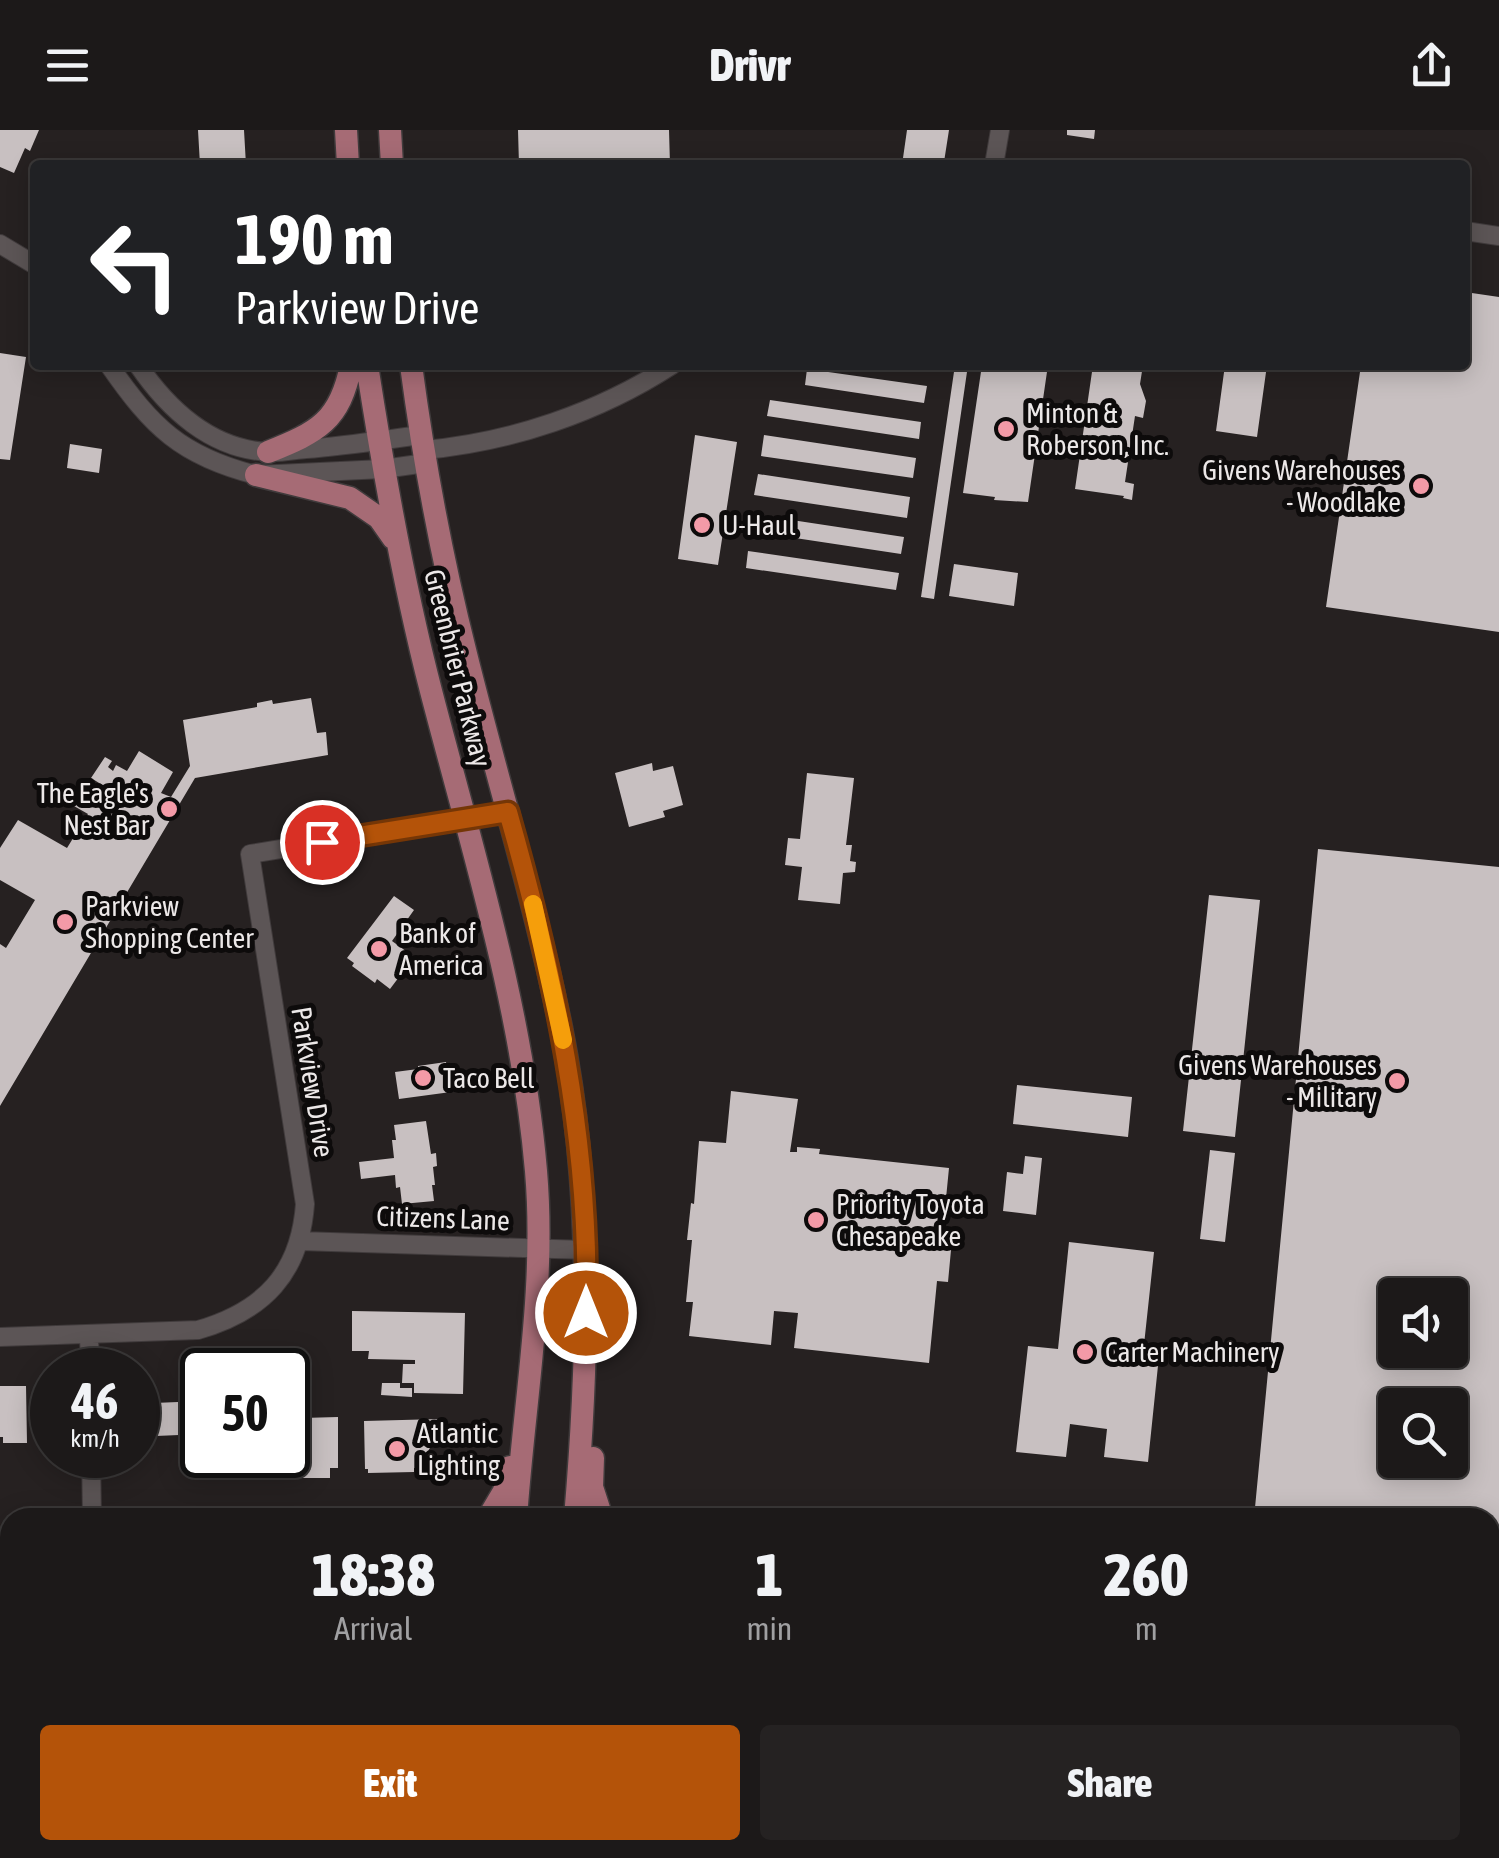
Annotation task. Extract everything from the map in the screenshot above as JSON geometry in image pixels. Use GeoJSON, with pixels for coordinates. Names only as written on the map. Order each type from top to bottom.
{"type":"FeatureCollection","features":[{"type":"Feature","properties":{"kind":"main road"},"geometry":{"type":"LineString","coordinates":[[346,130],[348,160]]}},
{"type":"Feature","properties":{"kind":"main road"},"geometry":{"type":"LineString","coordinates":[[390,130],[392,160]]}},
{"type":"Feature","properties":{"kind":"main road"},"geometry":{"type":"LineString","coordinates":[[268,452],[305,436],[330,418],[348,383],[350,370]]}},
{"type":"Feature","properties":{"kind":"main road","name":"Greenbrier Parkway"},"geometry":{"type":"LineString","coordinates":[[368,370],[398,546],[488,906],[522,1063],[536,1170],[539,1248],[517,1508]]}},
{"type":"Feature","properties":{"kind":"main road","name":"Greenbrier Parkway"},"geometry":{"type":"LineString","coordinates":[[412,370],[429,489],[451,592],[561,1029],[579,1155],[587,1280],[575,1508]]}},
{"type":"Feature","properties":{"kind":"main road"},"geometry":{"type":"LineString","coordinates":[[256,475],[340,494],[358,502],[379,518],[398,546]]}},
{"type":"Feature","properties":{"kind":"main road"},"geometry":{"type":"LineString","coordinates":[[495,1508],[508,1478],[517,1410],[532,1350]]}},
{"type":"Feature","properties":{"kind":"main road"},"geometry":{"type":"LineString","coordinates":[[583,1384],[594,1441],[592,1487],[599,1508]]}},
{"type":"Feature","properties":{"kind":"street"},"geometry":{"type":"LineString","coordinates":[[995,160],[1000,130]]}},
{"type":"Feature","properties":{"kind":"street"},"geometry":{"type":"LineString","coordinates":[[1470,232],[1499,236]]}},
{"type":"Feature","properties":{"kind":"street"},"geometry":{"type":"LineString","coordinates":[[0,244],[30,261]]}},
{"type":"Feature","properties":{"kind":"street"},"geometry":{"type":"LineString","coordinates":[[113,370],[152,422],[170,438],[208,461],[256,475],[383,470],[424,450]]}},
{"type":"Feature","properties":{"kind":"street"},"geometry":{"type":"LineString","coordinates":[[142,370],[169,406],[184,418],[218,439],[268,452],[378,441],[424,450],[462,447],[544,425],[612,399],[664,370]]}},
{"type":"Feature","properties":{"kind":"street","name":"Parkview Drive"},"geometry":{"type":"LineString","coordinates":[[0,1337],[198,1330],[225,1322],[272,1290],[300,1241],[304,1191],[250,854],[508,812]]}},
{"type":"Feature","properties":{"kind":"street","name":"Citizens Lane"},"geometry":{"type":"LineString","coordinates":[[300,1241],[585,1250]]}},
{"type":"Feature","properties":{"kind":"street"},"geometry":{"type":"LineString","coordinates":[[90,1335],[90,1348]]}},
{"type":"Feature","properties":{"kind":"street"},"geometry":{"type":"LineString","coordinates":[[91,1478],[92,1508]]}},
{"type":"Feature","properties":{"kind":"building"},"geometry":{"type":"Polygon","coordinates":[[[0,130],[39,130],[30,151],[25,148],[14,173],[0,167],[0,130]]]}},
{"type":"Feature","properties":{"kind":"building"},"geometry":{"type":"Polygon","coordinates":[[[198,130],[244,130],[246,160],[200,160],[198,130]]]}},
{"type":"Feature","properties":{"kind":"building"},"geometry":{"type":"Polygon","coordinates":[[[518,130],[669,130],[670,160],[519,160],[518,130]]]}},
{"type":"Feature","properties":{"kind":"building"},"geometry":{"type":"Polygon","coordinates":[[[907,130],[949,130],[944,160],[903,160],[907,130]]]}},
{"type":"Feature","properties":{"kind":"building"},"geometry":{"type":"Polygon","coordinates":[[[1067,130],[1095,130],[1094,139],[1067,135],[1067,130]]]}},
{"type":"Feature","properties":{"kind":"building","name":"Givens Warehouses - Woodlake"},"geometry":{"type":"Polygon","coordinates":[[[1470,293],[1499,297],[1499,632],[1326,607],[1360,370],[1470,370],[1470,293]]]}},
{"type":"Feature","properties":{"kind":"building"},"geometry":{"type":"Polygon","coordinates":[[[0,353],[26,357],[10,460],[0,459],[0,353]]]}},
{"type":"Feature","properties":{"kind":"building"},"geometry":{"type":"Polygon","coordinates":[[[807,370],[814,370],[927,386],[924,403],[805,385],[807,370]]]}},
{"type":"Feature","properties":{"kind":"building"},"geometry":{"type":"Polygon","coordinates":[[[954,370],[967,370],[934,599],[921,597],[954,370]]]}},
{"type":"Feature","properties":{"kind":"building","name":"Minton & Roberson, Inc."},"geometry":{"type":"Polygon","coordinates":[[[981,370],[1047,370],[1028,502],[963,493],[981,370]]]}},
{"type":"Feature","properties":{"kind":"building"},"geometry":{"type":"Polygon","coordinates":[[[1092,370],[1142,370],[1140,384],[1146,401],[1143,418],[1135,416],[1125,482],[1134,484],[1132,500],[1075,489],[1092,370]]]}},
{"type":"Feature","properties":{"kind":"building"},"geometry":{"type":"Polygon","coordinates":[[[1224,370],[1266,370],[1257,437],[1216,431],[1224,370]]]}},
{"type":"Feature","properties":{"kind":"building"},"geometry":{"type":"Polygon","coordinates":[[[770,400],[921,422],[919,439],[767,416],[770,400]]]}},
{"type":"Feature","properties":{"kind":"building","name":"U-Haul"},"geometry":{"type":"Polygon","coordinates":[[[695,435],[737,442],[718,565],[678,559],[695,435]]]}},
{"type":"Feature","properties":{"kind":"building"},"geometry":{"type":"Polygon","coordinates":[[[764,435],[916,458],[913,478],[761,456],[764,435]]]}},
{"type":"Feature","properties":{"kind":"building"},"geometry":{"type":"Polygon","coordinates":[[[70,444],[102,449],[99,473],[67,468],[70,444]]]}},
{"type":"Feature","properties":{"kind":"building"},"geometry":{"type":"Polygon","coordinates":[[[758,474],[910,497],[907,518],[754,495],[758,474]]]}},
{"type":"Feature","properties":{"kind":"building"},"geometry":{"type":"Polygon","coordinates":[[[752,514],[904,537],[901,554],[749,531],[752,514]]]}},
{"type":"Feature","properties":{"kind":"building"},"geometry":{"type":"Polygon","coordinates":[[[748,551],[899,573],[896,590],[746,568],[748,551]]]}},
{"type":"Feature","properties":{"kind":"building"},"geometry":{"type":"Polygon","coordinates":[[[954,564],[1018,573],[1014,606],[949,596],[954,564]]]}},
{"type":"Feature","properties":{"kind":"building","name":"Parkview Shopping Center"},"geometry":{"type":"Polygon","coordinates":[[[311,698],[317,733],[326,732],[328,755],[195,778],[0,1106],[0,944],[6,948],[35,900],[0,880],[0,848],[18,820],[67,848],[88,814],[74,806],[86,787],[99,793],[104,786],[91,778],[105,757],[112,761],[108,767],[113,771],[116,765],[127,771],[139,751],[173,772],[161,793],[171,797],[190,766],[183,720],[257,707],[257,703],[272,700],[273,704],[311,698]]]}},
{"type":"Feature","properties":{"kind":"building"},"geometry":{"type":"Polygon","coordinates":[[[652,763],[653,771],[673,766],[683,805],[663,811],[665,817],[629,827],[615,773],[652,763]]]}},
{"type":"Feature","properties":{"kind":"building"},"geometry":{"type":"Polygon","coordinates":[[[807,773],[854,778],[846,845],[852,845],[850,861],[856,862],[855,872],[843,873],[840,904],[798,900],[802,867],[785,865],[788,838],[800,839],[807,773]]]}},
{"type":"Feature","properties":{"kind":"building","name":"Givens Warehouses - Military"},"geometry":{"type":"Polygon","coordinates":[[[1318,849],[1499,867],[1499,1508],[1255,1508],[1318,849]]]}},
{"type":"Feature","properties":{"kind":"building"},"geometry":{"type":"Polygon","coordinates":[[[1209,895],[1260,900],[1235,1137],[1183,1131],[1209,895]]]}},
{"type":"Feature","properties":{"kind":"building","name":"Bank of America"},"geometry":{"type":"Polygon","coordinates":[[[394,896],[414,910],[392,941],[414,957],[390,989],[377,979],[375,983],[347,958],[394,896]]]}},
{"type":"Feature","properties":{"kind":"building","name":"Taco Bell"},"geometry":{"type":"Polygon","coordinates":[[[446,1062],[451,1092],[399,1099],[395,1072],[446,1062]]]}},
{"type":"Feature","properties":{"kind":"building"},"geometry":{"type":"Polygon","coordinates":[[[1017,1085],[1132,1097],[1128,1137],[1013,1124],[1017,1085]]]}},
{"type":"Feature","properties":{"kind":"building","name":"Priority Toyota Chesapeake"},"geometry":{"type":"Polygon","coordinates":[[[731,1091],[798,1099],[790,1152],[797,1152],[797,1147],[820,1149],[819,1154],[949,1168],[941,1249],[951,1250],[948,1282],[937,1281],[929,1363],[794,1348],[798,1313],[774,1311],[771,1345],[689,1336],[693,1302],[686,1302],[692,1240],[687,1240],[699,1141],[726,1143],[731,1091]]]}},
{"type":"Feature","properties":{"kind":"building"},"geometry":{"type":"Polygon","coordinates":[[[426,1121],[431,1154],[436,1153],[434,1201],[402,1204],[395,1175],[361,1179],[359,1162],[394,1158],[394,1125],[426,1121]]]}},
{"type":"Feature","properties":{"kind":"building"},"geometry":{"type":"Polygon","coordinates":[[[1210,1150],[1235,1153],[1225,1242],[1200,1239],[1210,1150]]]}},
{"type":"Feature","properties":{"kind":"building"},"geometry":{"type":"Polygon","coordinates":[[[1025,1156],[1042,1158],[1036,1215],[1003,1211],[1007,1172],[1023,1174],[1025,1156]]]}},
{"type":"Feature","properties":{"kind":"building","name":"Carter Machinery"},"geometry":{"type":"Polygon","coordinates":[[[1069,1242],[1154,1252],[1143,1354],[1159,1356],[1148,1462],[1104,1457],[1107,1429],[1070,1424],[1066,1457],[1016,1452],[1028,1346],[1058,1349],[1069,1242]]]}},
{"type":"Feature","properties":{"kind":"building"},"geometry":{"type":"Polygon","coordinates":[[[352,1311],[465,1313],[463,1394],[414,1393],[414,1383],[402,1383],[403,1364],[415,1364],[415,1360],[368,1359],[369,1351],[352,1351],[352,1311]]]}},
{"type":"Feature","properties":{"kind":"building"},"geometry":{"type":"Polygon","coordinates":[[[382,1383],[412,1388],[412,1397],[381,1395],[382,1383]]]}},
{"type":"Feature","properties":{"kind":"building"},"geometry":{"type":"Polygon","coordinates":[[[0,1386],[26,1386],[27,1443],[3,1443],[0,1437],[0,1386]]]}},
{"type":"Feature","properties":{"kind":"building"},"geometry":{"type":"Polygon","coordinates":[[[180,1402],[180,1435],[160,1436],[160,1403],[180,1402]]]}},
{"type":"Feature","properties":{"kind":"building"},"geometry":{"type":"Polygon","coordinates":[[[338,1417],[338,1468],[330,1468],[330,1478],[310,1478],[310,1418],[338,1417]]]}},
{"type":"Feature","properties":{"kind":"building","name":"Atlantic Lighting"},"geometry":{"type":"Polygon","coordinates":[[[440,1419],[440,1431],[414,1472],[368,1473],[365,1469],[364,1421],[440,1419]]]}},
{"type":"Feature","properties":{"kind":"slow traffic"},"geometry":{"type":"LineString","coordinates":[[533,904],[563,1040]]}},
{"type":"Feature","properties":{"kind":"place","name":"Minton & Roberson, Inc."},"geometry":{"type":"Point","coordinates":[1006,429]}},
{"type":"Feature","properties":{"kind":"place","name":"Givens Warehouses - Woodlake"},"geometry":{"type":"Point","coordinates":[1421,486]}},
{"type":"Feature","properties":{"kind":"place","name":"U-Haul"},"geometry":{"type":"Point","coordinates":[702,525]}},
{"type":"Feature","properties":{"kind":"place","name":"The Eagle's Nest Bar"},"geometry":{"type":"Point","coordinates":[169,809]}},
{"type":"Feature","properties":{"kind":"place","name":"Parkview Shopping Center"},"geometry":{"type":"Point","coordinates":[65,922]}},
{"type":"Feature","properties":{"kind":"place","name":"Bank of America"},"geometry":{"type":"Point","coordinates":[379,949]}},
{"type":"Feature","properties":{"kind":"place","name":"Taco Bell"},"geometry":{"type":"Point","coordinates":[423,1078]}},
{"type":"Feature","properties":{"kind":"place","name":"Givens Warehouses - Military"},"geometry":{"type":"Point","coordinates":[1397,1081]}},
{"type":"Feature","properties":{"kind":"place","name":"Priority Toyota Chesapeake"},"geometry":{"type":"Point","coordinates":[816,1220]}},
{"type":"Feature","properties":{"kind":"place","name":"Carter Machinery"},"geometry":{"type":"Point","coordinates":[1085,1352]}},
{"type":"Feature","properties":{"kind":"place","name":"Atlantic Lighting"},"geometry":{"type":"Point","coordinates":[397,1449]}},
{"type":"Feature","properties":{"kind":"route"},"geometry":{"type":"LineString","coordinates":[[322,842],[508,812],[548,968],[572,1093],[584,1220],[586,1313]]}}]}
